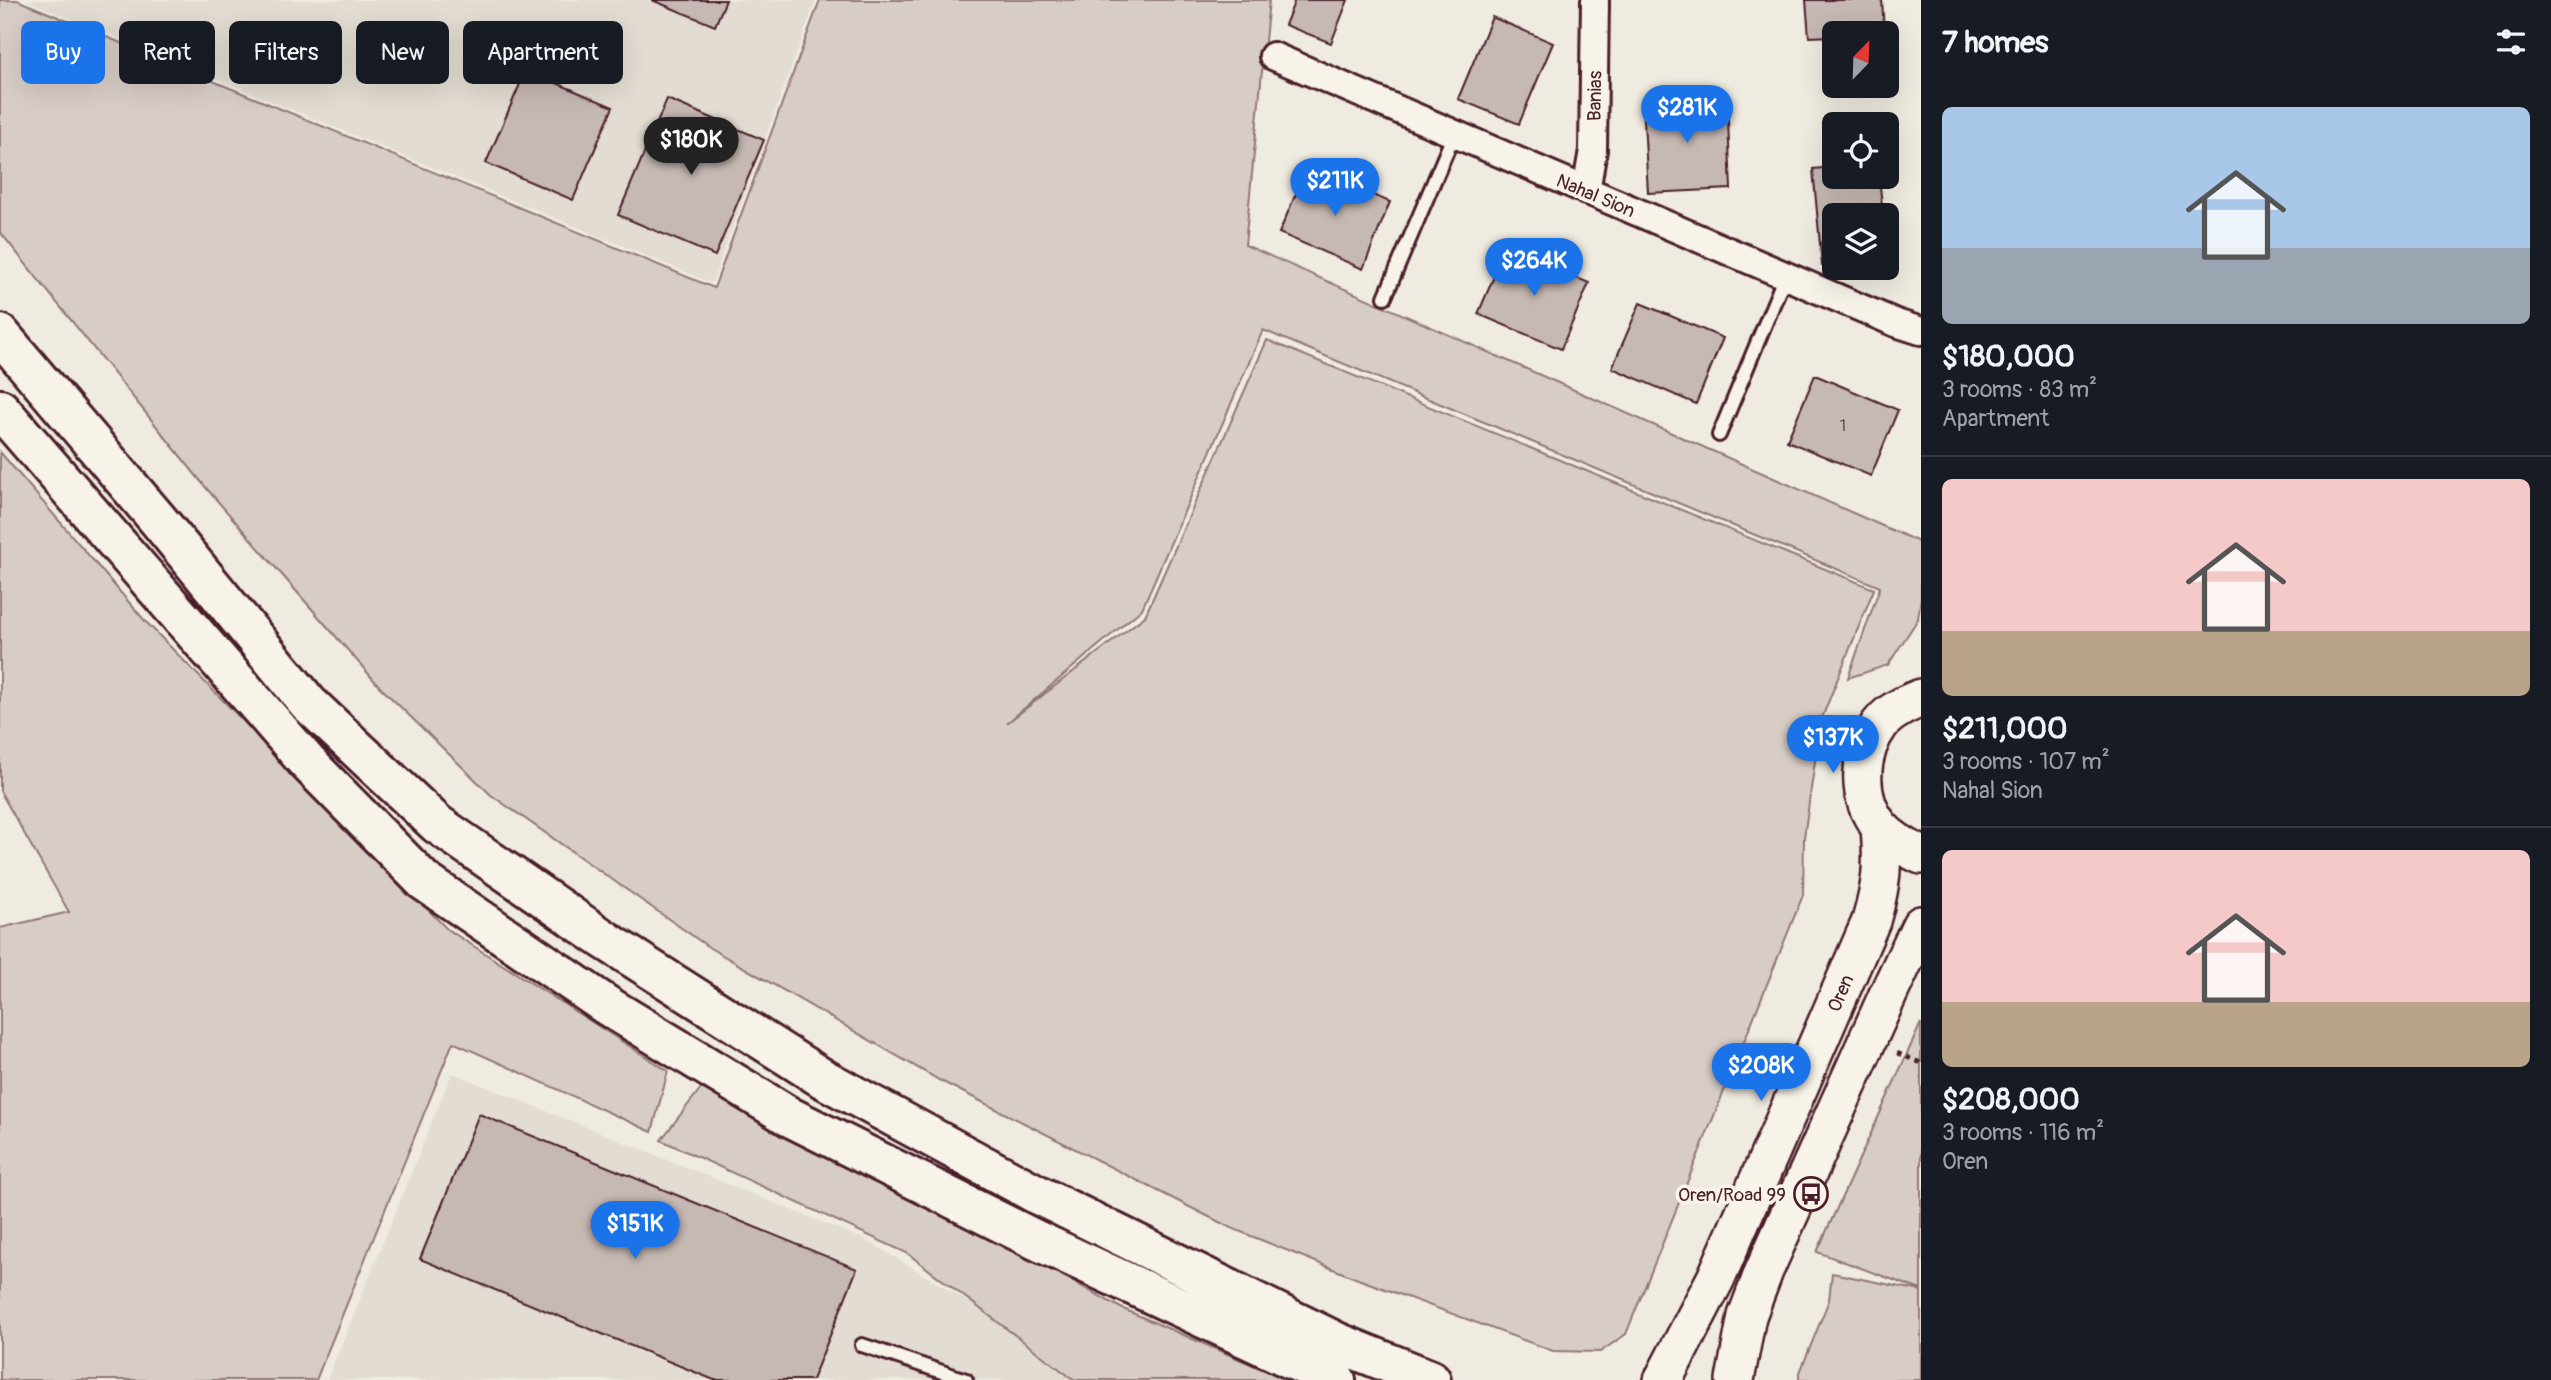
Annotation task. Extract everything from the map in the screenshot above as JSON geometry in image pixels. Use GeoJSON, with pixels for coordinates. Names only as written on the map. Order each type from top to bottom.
{"type":"FeatureCollection","features":[{"type":"Feature","properties":{"kind":"highway"},"geometry":{"type":"LineString","coordinates":[[0,334],[159,521],[308,703],[437,824],[605,940],[822,1078],[1040,1196],[1339,1343],[1431,1380]]}},
{"type":"Feature","properties":{"kind":"highway"},"geometry":{"type":"LineString","coordinates":[[0,409],[307,762],[424,880],[606,1006],[790,1116],[1036,1240],[1336,1380]]}},
{"type":"Feature","properties":{"kind":"street","name":"Banias"},"geometry":{"type":"LineString","coordinates":[[1587,191],[1593,150],[1595,0]]}},
{"type":"Feature","properties":{"kind":"street","name":"Nahal Sion"},"geometry":{"type":"LineString","coordinates":[[1272,57],[1896,323],[1921,331]]}},
{"type":"Feature","properties":{"kind":"street"},"geometry":{"type":"LineString","coordinates":[[1921,698],[1902,705],[1881,723],[1867,747],[1862,775],[1867,802],[1880,827],[1901,845],[1921,855]]}},
{"type":"Feature","properties":{"kind":"street","name":"Oren"},"geometry":{"type":"LineString","coordinates":[[1663,1380],[1716,1278],[1871,921],[1881,887],[1880,827]]}},
{"type":"Feature","properties":{"kind":"street"},"geometry":{"type":"LineString","coordinates":[[1735,1380],[1747,1316],[1764,1271],[1921,925]]}},
{"type":"Feature","properties":{"kind":"lane"},"geometry":{"type":"LineString","coordinates":[[1385,297],[1454,134]]}},
{"type":"Feature","properties":{"kind":"lane"},"geometry":{"type":"LineString","coordinates":[[1718,435],[1785,276]]}},
{"type":"Feature","properties":{"kind":"lane"},"geometry":{"type":"LineString","coordinates":[[862,1345],[966,1380]]}},
{"type":"Feature","properties":{"kind":"shaded area"},"geometry":{"type":"Polygon","coordinates":[[[0,0],[17,0],[68,21],[21,21],[21,84],[105,84],[105,36],[119,42],[119,84],[215,84],[215,82],[714,288],[820,0],[1269,0],[1245,245],[1921,543],[1921,598],[1918,619],[1888,665],[1848,678],[1880,587],[1263,330],[1142,609],[1007,723],[1145,616],[1267,340],[1874,589],[1821,720],[1804,837],[1803,895],[1626,1334],[1600,1352],[1553,1351],[1358,1279],[1229,1227],[939,1080],[710,948],[491,795],[380,687],[207,489],[0,232],[0,0]]]}},
{"type":"Feature","properties":{"kind":"shaded area"},"geometry":{"type":"Polygon","coordinates":[[[26,0],[816,0],[712,283],[230,84],[342,84],[342,21],[229,21],[229,84],[215,78],[215,21],[119,21],[119,38],[105,33],[105,21],[77,21],[26,0]]]}},
{"type":"Feature","properties":{"kind":"shaded area"},"geometry":{"type":"Polygon","coordinates":[[[0,452],[145,621],[447,929],[668,1071],[652,1132],[453,1042],[316,1380],[0,1380],[0,928],[69,912],[0,791],[0,452]]]}},
{"type":"Feature","properties":{"kind":"shaded area"},"geometry":{"type":"Polygon","coordinates":[[[1921,1023],[1921,1290],[1817,1252],[1921,1023]]]}},
{"type":"Feature","properties":{"kind":"shaded area"},"geometry":{"type":"Polygon","coordinates":[[[452,1073],[866,1240],[1059,1356],[1114,1380],[327,1380],[452,1073]]]}},
{"type":"Feature","properties":{"kind":"shaded area"},"geometry":{"type":"Polygon","coordinates":[[[701,1088],[960,1219],[1121,1308],[1287,1380],[1076,1380],[907,1253],[661,1140],[701,1088]]]}},
{"type":"Feature","properties":{"kind":"shaded area"},"geometry":{"type":"Polygon","coordinates":[[[1832,1273],[1921,1291],[1921,1380],[1799,1380],[1829,1300],[1832,1273]]]}},
{"type":"Feature","properties":{"kind":"building"},"geometry":{"type":"Polygon","coordinates":[[[652,0],[726,0],[715,26],[652,0]]]}},
{"type":"Feature","properties":{"kind":"building"},"geometry":{"type":"Polygon","coordinates":[[[1295,0],[1348,0],[1331,43],[1285,25],[1295,0]]]}},
{"type":"Feature","properties":{"kind":"building"},"geometry":{"type":"Polygon","coordinates":[[[1806,0],[1882,0],[1883,21],[1822,21],[1822,36],[1809,37],[1806,0]]]}},
{"type":"Feature","properties":{"kind":"building"},"geometry":{"type":"Polygon","coordinates":[[[1492,17],[1553,43],[1519,124],[1458,99],[1492,17]]]}},
{"type":"Feature","properties":{"kind":"building"},"geometry":{"type":"Polygon","coordinates":[[[520,84],[559,84],[613,107],[573,200],[486,163],[520,84]]]}},
{"type":"Feature","properties":{"kind":"building"},"geometry":{"type":"Polygon","coordinates":[[[1727,98],[1731,189],[1648,193],[1643,102],[1727,98]]]}},
{"type":"Feature","properties":{"kind":"building"},"geometry":{"type":"Polygon","coordinates":[[[667,99],[764,140],[715,256],[618,215],[667,99]]]}},
{"type":"Feature","properties":{"kind":"building"},"geometry":{"type":"Polygon","coordinates":[[[1307,168],[1390,202],[1363,269],[1279,233],[1307,168]]]}},
{"type":"Feature","properties":{"kind":"building"},"geometry":{"type":"Polygon","coordinates":[[[1822,168],[1822,189],[1880,189],[1882,203],[1822,203],[1822,266],[1813,169],[1822,168]]]}},
{"type":"Feature","properties":{"kind":"building"},"geometry":{"type":"Polygon","coordinates":[[[1506,248],[1589,283],[1561,349],[1478,314],[1506,248]]]}},
{"type":"Feature","properties":{"kind":"building"},"geometry":{"type":"Polygon","coordinates":[[[1640,303],[1723,338],[1696,404],[1612,368],[1640,303]]]}},
{"type":"Feature","properties":{"kind":"building"},"geometry":{"type":"Polygon","coordinates":[[[1815,375],[1898,410],[1871,476],[1787,441],[1815,375]]]}},
{"type":"Feature","properties":{"kind":"building"},"geometry":{"type":"Polygon","coordinates":[[[479,1114],[857,1269],[812,1380],[714,1380],[420,1259],[479,1114]]]}},
{"type":"Feature","properties":{"kind":"place","name":"Oren/Road 99"},"geometry":{"type":"Point","coordinates":[1811,1194]}}]}
